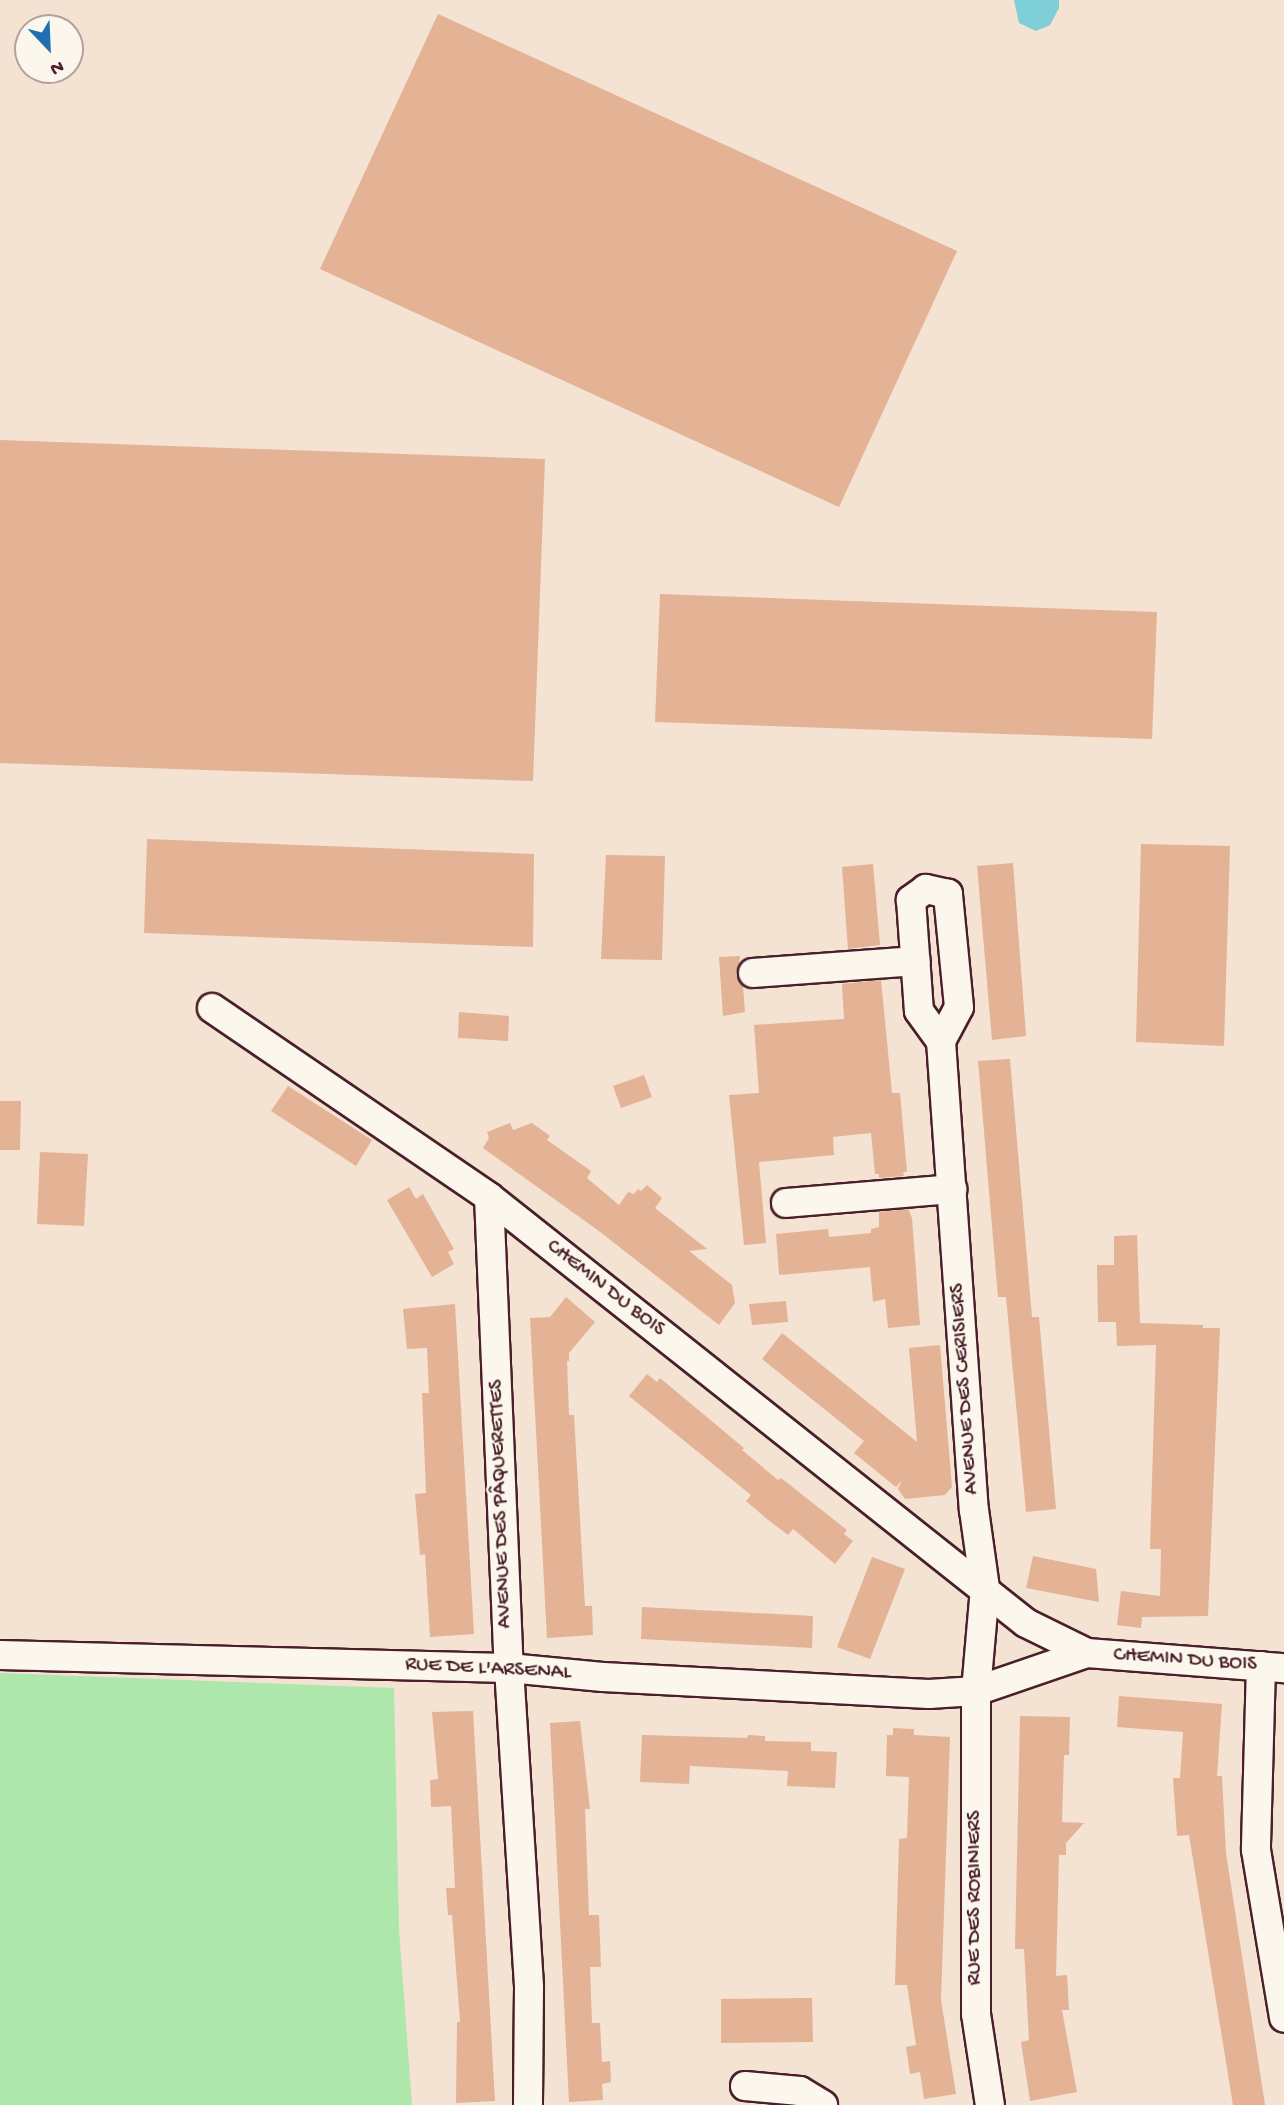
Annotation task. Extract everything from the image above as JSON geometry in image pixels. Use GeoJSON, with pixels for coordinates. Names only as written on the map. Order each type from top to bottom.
{"type":"FeatureCollection","features":[{"type":"Feature","properties":{"kind":"street"},"geometry":{"type":"LineString","coordinates":[[926,889],[948,894],[959,1007],[941,1041],[919,1011],[911,900],[926,889]]}},
{"type":"Feature","properties":{"kind":"street"},"geometry":{"type":"LineString","coordinates":[[754,973],[916,961]]}},
{"type":"Feature","properties":{"kind":"street","name":"CHEMIN DU BOIS"},"geometry":{"type":"LineString","coordinates":[[212,1008],[489,1197],[1026,1623],[1087,1653],[1273,1667]]}},
{"type":"Feature","properties":{"kind":"street","name":"AVENUE DES CERISIERS"},"geometry":{"type":"LineString","coordinates":[[941,1041],[974,1510],[985,1588]]}},
{"type":"Feature","properties":{"kind":"street"},"geometry":{"type":"LineString","coordinates":[[786,1203],[952,1189]]}},
{"type":"Feature","properties":{"kind":"street","name":"AVENUE DES PÂQUERETTES"},"geometry":{"type":"LineString","coordinates":[[489,1197],[509,1668],[529,1987],[527,2105]]}},
{"type":"Feature","properties":{"kind":"street"},"geometry":{"type":"LineString","coordinates":[[976,1691],[985,1588]]}},
{"type":"Feature","properties":{"kind":"street","name":"CHEMIN DU BOIS"},"geometry":{"type":"LineString","coordinates":[[976,1691],[1087,1653]]}},
{"type":"Feature","properties":{"kind":"street","name":"RUE DE L'ARSENAL"},"geometry":{"type":"LineString","coordinates":[[0,1655],[509,1668],[603,1677],[929,1694],[976,1691]]}},
{"type":"Feature","properties":{"kind":"street"},"geometry":{"type":"LineString","coordinates":[[1273,1667],[1256,1850],[1284,2018]]}},
{"type":"Feature","properties":{"kind":"street","name":"RUE DES ROBINIERS"},"geometry":{"type":"LineString","coordinates":[[976,1691],[976,2014],[989,2105]]}},
{"type":"Feature","properties":{"kind":"street"},"geometry":{"type":"LineString","coordinates":[[745,2086],[800,2091],[823,2105]]}},
{"type":"Feature","properties":{"kind":"green space"},"geometry":{"type":"Polygon","coordinates":[[[0,1673],[394,1688],[399,1930],[412,2105],[0,2105],[0,1673]]]}},
{"type":"Feature","properties":{"kind":"water"},"geometry":{"type":"Polygon","coordinates":[[[1014,0],[1059,0],[1059,8],[1050,25],[1036,31],[1019,23],[1014,0]]]}},
{"type":"Feature","properties":{"kind":"building"},"geometry":{"type":"Polygon","coordinates":[[[438,14],[957,251],[839,507],[320,269],[438,14]]]}},
{"type":"Feature","properties":{"kind":"building"},"geometry":{"type":"Polygon","coordinates":[[[0,440],[545,459],[533,781],[0,763],[0,440]]]}},
{"type":"Feature","properties":{"kind":"building"},"geometry":{"type":"Polygon","coordinates":[[[660,594],[1157,612],[1152,739],[655,722],[660,594]]]}},
{"type":"Feature","properties":{"kind":"building"},"geometry":{"type":"Polygon","coordinates":[[[147,839],[534,854],[533,947],[144,933],[147,839]]]}},
{"type":"Feature","properties":{"kind":"building"},"geometry":{"type":"Polygon","coordinates":[[[1141,844],[1230,846],[1224,1046],[1136,1042],[1141,844]]]}},
{"type":"Feature","properties":{"kind":"building"},"geometry":{"type":"Polygon","coordinates":[[[606,855],[665,856],[662,960],[601,959],[606,855]]]}},
{"type":"Feature","properties":{"kind":"building"},"geometry":{"type":"Polygon","coordinates":[[[1013,863],[1026,1036],[992,1040],[977,866],[1013,863]]]}},
{"type":"Feature","properties":{"kind":"building"},"geometry":{"type":"Polygon","coordinates":[[[873,864],[880,945],[848,949],[842,867],[873,864]]]}},
{"type":"Feature","properties":{"kind":"building"},"geometry":{"type":"Polygon","coordinates":[[[740,956],[737,975],[743,986],[745,1012],[723,1016],[719,957],[740,956]]]}},
{"type":"Feature","properties":{"kind":"building"},"geometry":{"type":"Polygon","coordinates":[[[881,980],[892,1093],[900,1093],[907,1172],[903,1172],[904,1176],[879,1178],[879,1174],[875,1174],[871,1133],[833,1137],[834,1155],[759,1162],[766,1243],[744,1245],[729,1095],[759,1093],[754,1025],[844,1019],[842,984],[881,980]]]}},
{"type":"Feature","properties":{"kind":"building"},"geometry":{"type":"Polygon","coordinates":[[[459,1012],[509,1016],[508,1041],[458,1038],[459,1012]]]}},
{"type":"Feature","properties":{"kind":"building"},"geometry":{"type":"Polygon","coordinates":[[[1010,1059],[1032,1317],[1039,1317],[1056,1509],[1026,1512],[1006,1297],[998,1297],[978,1061],[1010,1059]]]}},
{"type":"Feature","properties":{"kind":"building"},"geometry":{"type":"Polygon","coordinates":[[[644,1075],[652,1097],[621,1108],[613,1086],[644,1075]]]}},
{"type":"Feature","properties":{"kind":"building"},"geometry":{"type":"Polygon","coordinates":[[[288,1086],[372,1140],[356,1166],[271,1111],[288,1086]]]}},
{"type":"Feature","properties":{"kind":"building"},"geometry":{"type":"Polygon","coordinates":[[[0,1101],[21,1101],[20,1150],[0,1150],[0,1101]]]}},
{"type":"Feature","properties":{"kind":"building"},"geometry":{"type":"Polygon","coordinates":[[[510,1123],[513,1130],[532,1123],[550,1136],[547,1140],[591,1171],[587,1178],[619,1205],[628,1192],[634,1194],[647,1185],[662,1198],[655,1208],[707,1249],[689,1251],[732,1285],[735,1303],[719,1325],[599,1231],[483,1148],[489,1138],[487,1132],[510,1123]]]}},
{"type":"Feature","properties":{"kind":"building"},"geometry":{"type":"Polygon","coordinates":[[[40,1152],[88,1154],[84,1226],[37,1224],[40,1152]]]}},
{"type":"Feature","properties":{"kind":"building"},"geometry":{"type":"Polygon","coordinates":[[[409,1187],[416,1199],[423,1194],[454,1249],[448,1252],[454,1264],[432,1277],[387,1200],[409,1187]]]}},
{"type":"Feature","properties":{"kind":"building"},"geometry":{"type":"Polygon","coordinates":[[[908,1209],[912,1218],[920,1325],[888,1328],[885,1299],[873,1302],[870,1267],[779,1275],[776,1234],[828,1229],[829,1237],[871,1233],[871,1229],[879,1227],[879,1212],[908,1209]]]}},
{"type":"Feature","properties":{"kind":"building"},"geometry":{"type":"Polygon","coordinates":[[[1137,1235],[1140,1323],[1220,1328],[1208,1616],[1142,1617],[1141,1628],[1117,1625],[1121,1591],[1160,1596],[1161,1549],[1150,1549],[1156,1345],[1117,1346],[1116,1322],[1098,1322],[1097,1265],[1114,1265],[1114,1236],[1137,1235]]]}},
{"type":"Feature","properties":{"kind":"building"},"geometry":{"type":"Polygon","coordinates":[[[566,1297],[595,1322],[569,1353],[567,1361],[569,1415],[574,1415],[585,1606],[592,1606],[593,1635],[547,1638],[530,1318],[550,1317],[566,1297]]]}},
{"type":"Feature","properties":{"kind":"building"},"geometry":{"type":"Polygon","coordinates":[[[786,1301],[788,1322],[752,1325],[749,1304],[786,1301]]]}},
{"type":"Feature","properties":{"kind":"building"},"geometry":{"type":"Polygon","coordinates":[[[455,1304],[474,1634],[430,1637],[425,1554],[420,1555],[415,1494],[426,1493],[422,1393],[429,1393],[427,1348],[407,1349],[403,1309],[455,1304]]]}},
{"type":"Feature","properties":{"kind":"building"},"geometry":{"type":"Polygon","coordinates":[[[782,1333],[917,1442],[909,1348],[940,1345],[952,1487],[945,1495],[905,1499],[898,1489],[902,1480],[896,1487],[854,1453],[864,1441],[762,1359],[782,1333]]]}},
{"type":"Feature","properties":{"kind":"building"},"geometry":{"type":"Polygon","coordinates":[[[647,1374],[657,1382],[660,1378],[778,1480],[781,1478],[847,1530],[844,1534],[853,1541],[835,1564],[793,1529],[788,1535],[767,1519],[746,1501],[751,1495],[629,1396],[647,1374]]]}},
{"type":"Feature","properties":{"kind":"building"},"geometry":{"type":"Polygon","coordinates":[[[1033,1556],[1096,1569],[1099,1602],[1026,1588],[1033,1556]]]}},
{"type":"Feature","properties":{"kind":"building"},"geometry":{"type":"Polygon","coordinates":[[[872,1557],[905,1569],[870,1659],[837,1647],[872,1557]]]}},
{"type":"Feature","properties":{"kind":"building"},"geometry":{"type":"Polygon","coordinates":[[[642,1607],[813,1616],[812,1648],[641,1639],[642,1607]]]}},
{"type":"Feature","properties":{"kind":"building"},"geometry":{"type":"Polygon","coordinates":[[[1119,1696],[1222,1704],[1217,1776],[1222,1776],[1226,1853],[1265,2105],[1233,2105],[1189,1835],[1177,1836],[1173,1778],[1180,1778],[1183,1732],[1117,1727],[1119,1696]]]}},
{"type":"Feature","properties":{"kind":"building"},"geometry":{"type":"Polygon","coordinates":[[[473,1711],[495,2101],[456,2103],[457,2022],[460,2022],[452,1915],[448,1915],[446,1888],[455,1888],[451,1806],[431,1807],[430,1780],[438,1779],[432,1712],[473,1711]]]}},
{"type":"Feature","properties":{"kind":"building"},"geometry":{"type":"Polygon","coordinates":[[[1020,1716],[1070,1717],[1069,1755],[1064,1755],[1062,1822],[1084,1823],[1066,1843],[1066,1855],[1059,1855],[1056,1976],[1067,1975],[1069,2010],[1062,2010],[1077,2092],[1030,2101],[1021,2042],[1029,2040],[1024,1949],[1015,1949],[1020,1716]]]}},
{"type":"Feature","properties":{"kind":"building"},"geometry":{"type":"Polygon","coordinates":[[[580,1721],[590,1809],[585,1809],[589,1915],[599,1915],[601,1967],[590,1967],[592,2023],[600,2023],[602,2062],[610,2061],[611,2082],[602,2084],[603,2100],[569,2102],[550,1723],[580,1721]]]}},
{"type":"Feature","properties":{"kind":"building"},"geometry":{"type":"Polygon","coordinates":[[[893,1728],[914,1729],[914,1735],[950,1737],[941,2000],[956,2094],[924,2099],[920,2072],[910,2074],[906,2047],[916,2045],[907,1985],[895,1985],[899,1839],[907,1838],[909,1777],[886,1776],[887,1735],[893,1735],[893,1728]]]}},
{"type":"Feature","properties":{"kind":"building"},"geometry":{"type":"Polygon","coordinates":[[[642,1735],[747,1738],[748,1735],[765,1736],[765,1741],[811,1742],[811,1751],[837,1752],[835,1788],[787,1786],[788,1771],[690,1766],[689,1784],[640,1782],[642,1735]]]}},
{"type":"Feature","properties":{"kind":"building"},"geometry":{"type":"Polygon","coordinates":[[[812,1998],[813,2042],[721,2043],[721,1999],[812,1998]]]}}]}
